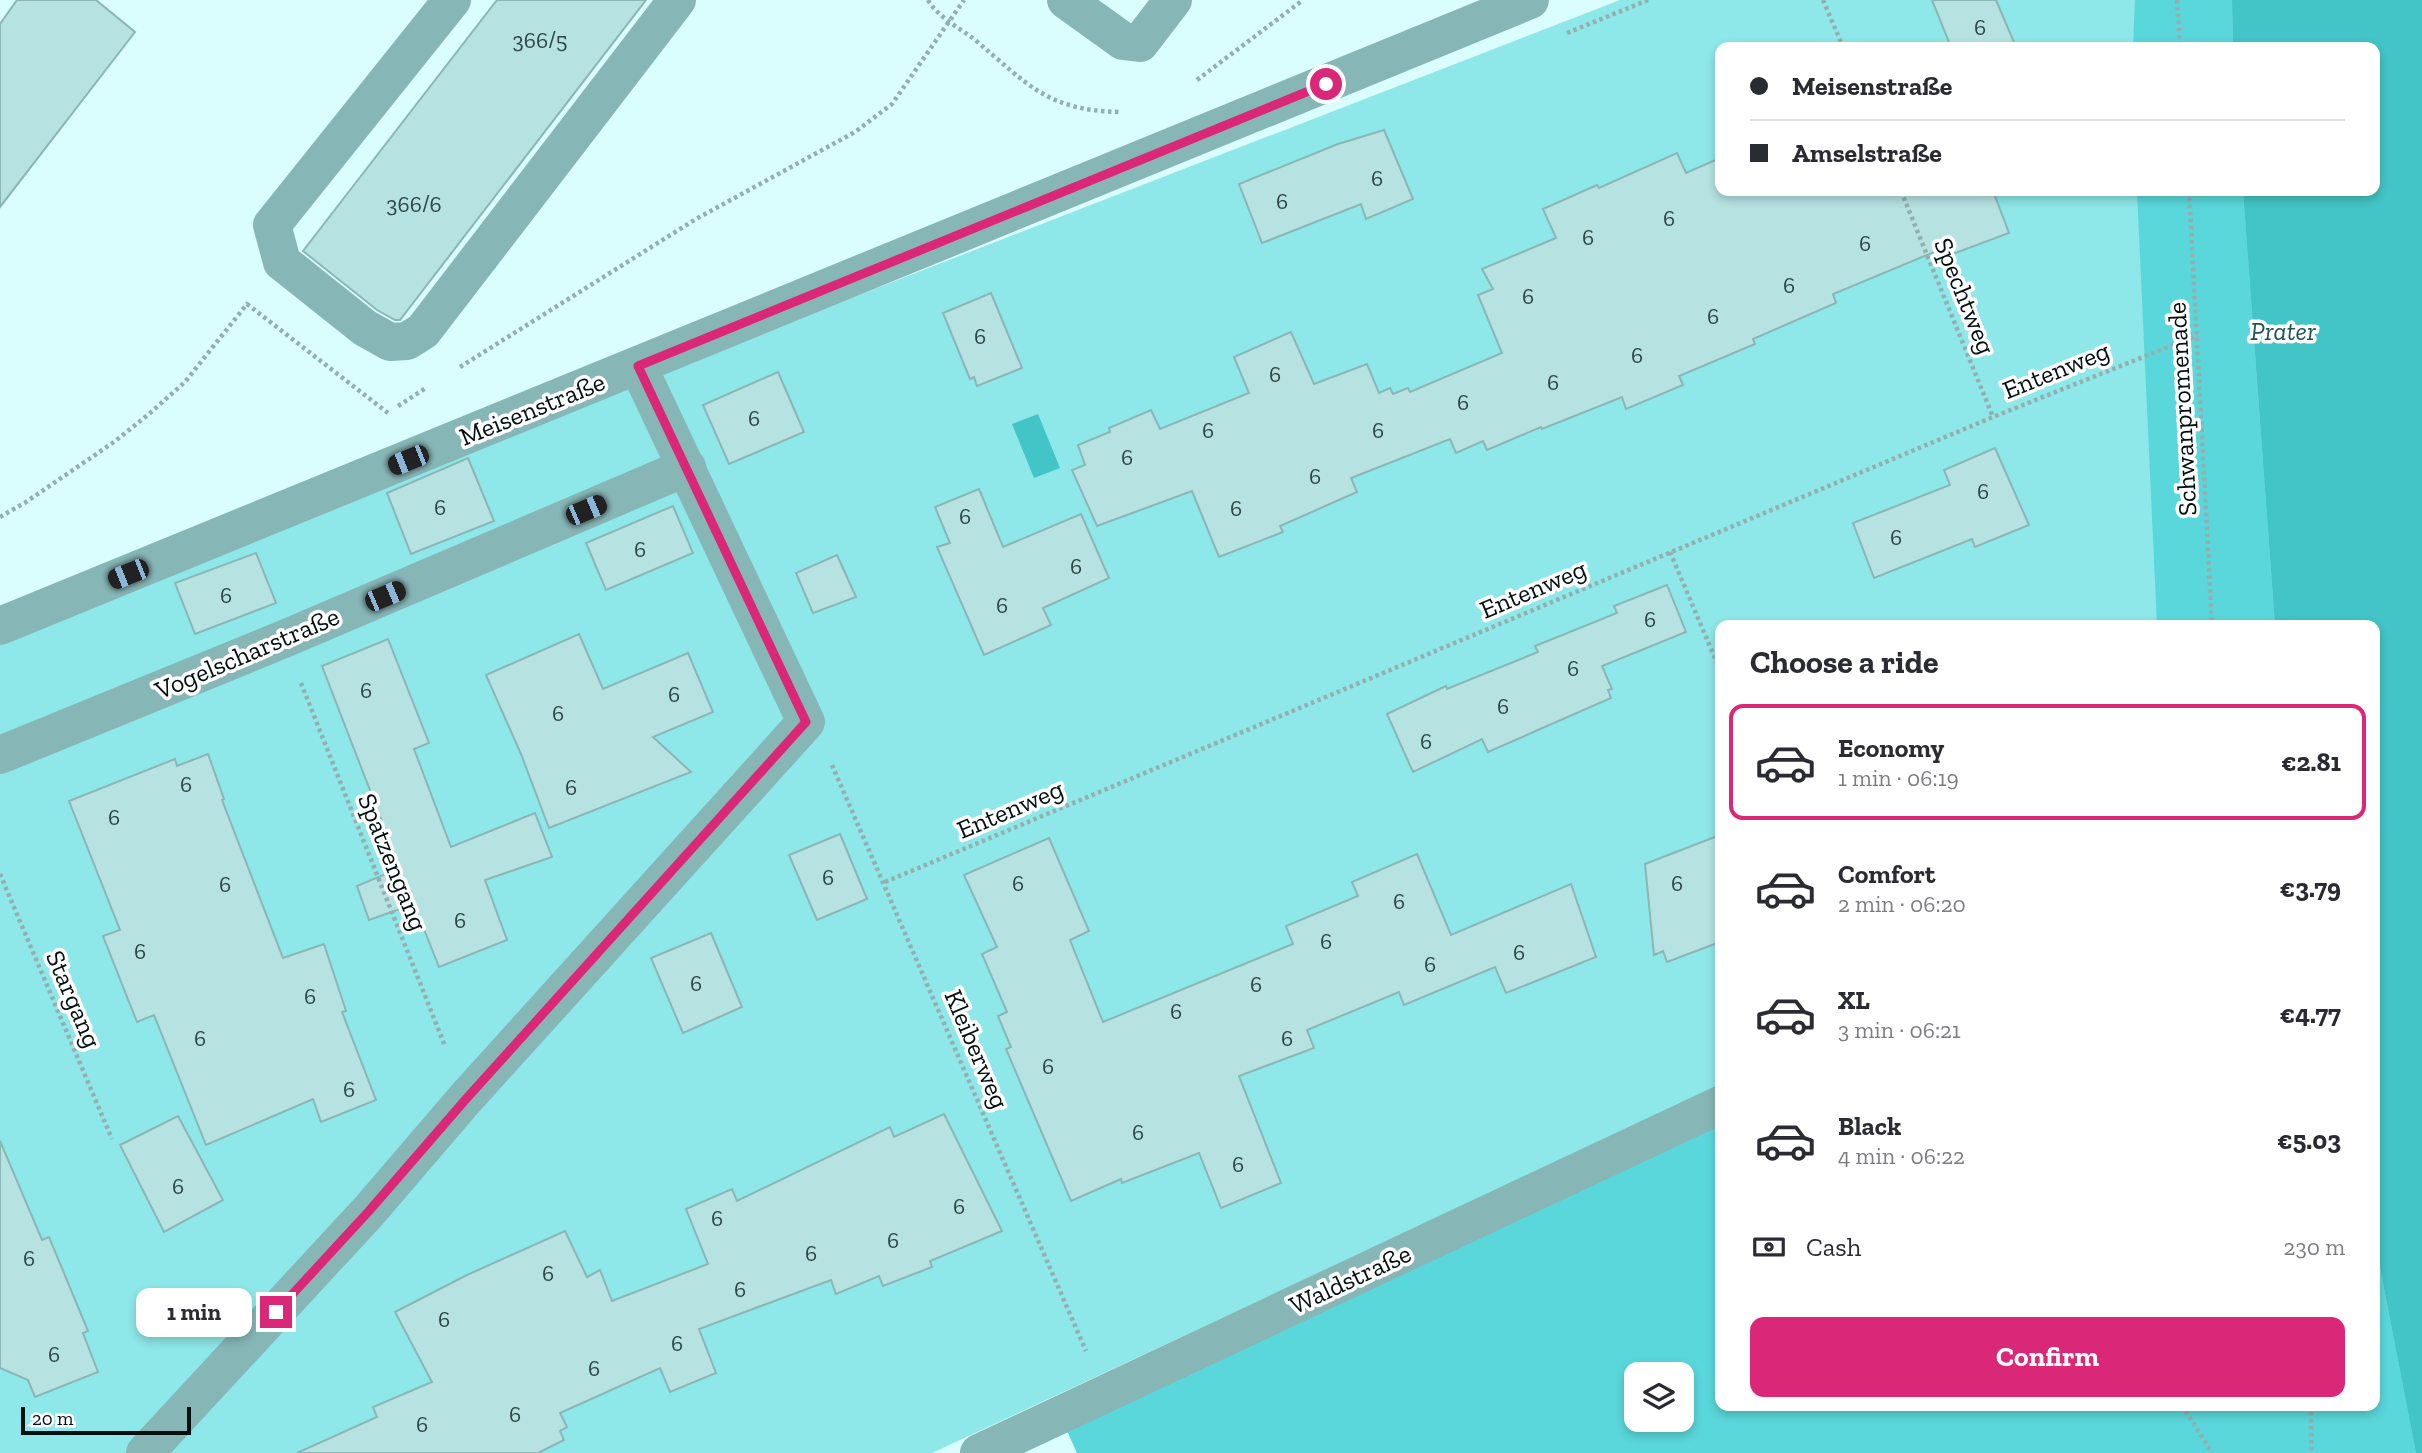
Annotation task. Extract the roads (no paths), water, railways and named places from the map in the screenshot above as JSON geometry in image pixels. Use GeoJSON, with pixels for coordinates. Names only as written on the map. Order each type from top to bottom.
{"type":"FeatureCollection","features":[{"type":"Feature","properties":{"kind":"lane"},"geometry":{"type":"LineString","coordinates":[[452,0],[272,226],[282,262],[365,328],[390,342],[407,341],[423,331],[677,0]]}},
{"type":"Feature","properties":{"kind":"lane"},"geometry":{"type":"LineString","coordinates":[[1066,0],[1123,41],[1140,43],[1173,0]]}},
{"type":"Feature","properties":{"kind":"lane","name":"Meisenstraße"},"geometry":{"type":"LineString","coordinates":[[0,626],[1530,0]]}},
{"type":"Feature","properties":{"kind":"lane"},"geometry":{"type":"LineString","coordinates":[[145,1453],[369,1211],[466,1099],[806,722],[638,366]]}},
{"type":"Feature","properties":{"kind":"lane","name":"Vogelscharstraße"},"geometry":{"type":"LineString","coordinates":[[0,755],[284,639],[687,467]]}},
{"type":"Feature","properties":{"kind":"lane","name":"Waldstraße"},"geometry":{"type":"LineString","coordinates":[[979,1453],[1715,1107]]}},
{"type":"Feature","properties":{"kind":"park label","name":"Prater"},"geometry":{"type":"Point","coordinates":[2283,331]}}]}
